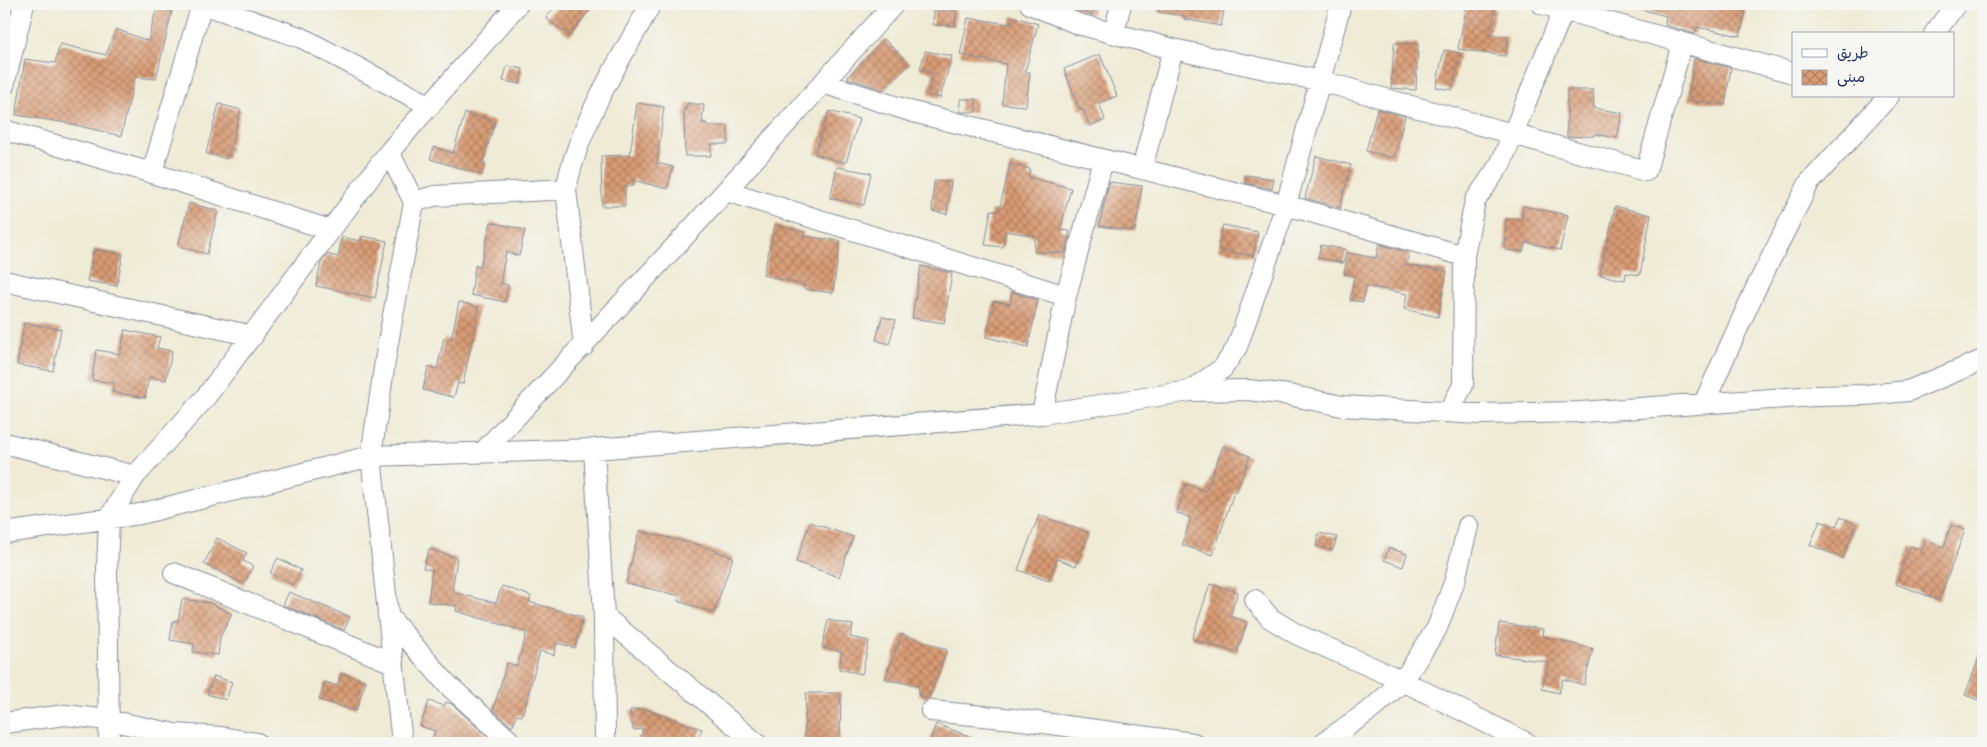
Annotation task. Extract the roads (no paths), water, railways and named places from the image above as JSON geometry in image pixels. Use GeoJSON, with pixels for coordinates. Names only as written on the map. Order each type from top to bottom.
{"type":"FeatureCollection","features":[{"type":"Feature","properties":{"kind":"street"},"geometry":{"type":"LineString","coordinates":[[4,85],[24,4]]}},
{"type":"Feature","properties":{"kind":"street"},"geometry":{"type":"LineString","coordinates":[[152,172],[202,4],[302,38],[430,106]]}},
{"type":"Feature","properties":{"kind":"street"},"geometry":{"type":"LineString","coordinates":[[109,743],[106,569],[108,518],[135,476],[205,398],[253,336],[389,152],[518,4]]}},
{"type":"Feature","properties":{"kind":"street"},"geometry":{"type":"LineString","coordinates":[[584,346],[566,189],[570,170],[590,120],[609,80],[651,4]]}},
{"type":"Feature","properties":{"kind":"street"},"geometry":{"type":"LineString","coordinates":[[482,453],[584,346],[894,4]]}},
{"type":"Feature","properties":{"kind":"street"},"geometry":{"type":"LineString","coordinates":[[1030,4],[1078,24],[1173,49],[1321,82],[1646,171],[1682,44]]}},
{"type":"Feature","properties":{"kind":"street"},"geometry":{"type":"LineString","coordinates":[[1114,33],[1121,4]]}},
{"type":"Feature","properties":{"kind":"street"},"geometry":{"type":"LineString","coordinates":[[1190,391],[1223,368],[1237,347],[1286,205],[1341,4]]}},
{"type":"Feature","properties":{"kind":"street"},"geometry":{"type":"LineString","coordinates":[[1542,4],[1792,73]]}},
{"type":"Feature","properties":{"kind":"street"},"geometry":{"type":"LineString","coordinates":[[1935,32],[1956,4]]}},
{"type":"Feature","properties":{"kind":"street"},"geometry":{"type":"LineString","coordinates":[[1449,412],[1463,385],[1464,256],[1475,201],[1500,163],[1513,135],[1564,9]]}},
{"type":"Feature","properties":{"kind":"street"},"geometry":{"type":"LineString","coordinates":[[1142,169],[1173,49]]}},
{"type":"Feature","properties":{"kind":"street"},"geometry":{"type":"LineString","coordinates":[[823,83],[912,112],[1286,205],[1464,256]]}},
{"type":"Feature","properties":{"kind":"street"},"geometry":{"type":"LineString","coordinates":[[1704,403],[1755,290],[1809,183],[1885,98]]}},
{"type":"Feature","properties":{"kind":"street"},"geometry":{"type":"LineString","coordinates":[[4,130],[152,172],[330,230]]}},
{"type":"Feature","properties":{"kind":"street"},"geometry":{"type":"LineString","coordinates":[[389,152],[414,202],[387,348],[371,456],[402,743]]}},
{"type":"Feature","properties":{"kind":"street"},"geometry":{"type":"LineString","coordinates":[[1042,414],[1066,296],[1103,160]]}},
{"type":"Feature","properties":{"kind":"street"},"geometry":{"type":"LineString","coordinates":[[414,202],[434,196],[566,189]]}},
{"type":"Feature","properties":{"kind":"street"},"geometry":{"type":"LineString","coordinates":[[726,191],[1066,296]]}},
{"type":"Feature","properties":{"kind":"street"},"geometry":{"type":"LineString","coordinates":[[4,281],[253,336]]}},
{"type":"Feature","properties":{"kind":"street"},"geometry":{"type":"LineString","coordinates":[[4,533],[140,514],[371,456],[594,449],[1042,414],[1190,391],[1248,390],[1288,395],[1342,406],[1479,414],[1580,412],[1908,392],[1983,360]]}},
{"type":"Feature","properties":{"kind":"street"},"geometry":{"type":"LineString","coordinates":[[4,443],[135,476]]}},
{"type":"Feature","properties":{"kind":"street"},"geometry":{"type":"LineString","coordinates":[[594,449],[604,616],[605,743]]}},
{"type":"Feature","properties":{"kind":"street"},"geometry":{"type":"LineString","coordinates":[[1323,743],[1373,708],[1403,681],[1437,628],[1455,580],[1468,526]]}},
{"type":"Feature","properties":{"kind":"street"},"geometry":{"type":"LineString","coordinates":[[174,573],[394,663]]}},
{"type":"Feature","properties":{"kind":"street"},"geometry":{"type":"LineString","coordinates":[[1255,600],[1270,618],[1296,634],[1403,681],[1527,743]]}},
{"type":"Feature","properties":{"kind":"street"},"geometry":{"type":"LineString","coordinates":[[604,616],[657,663],[756,743]]}},
{"type":"Feature","properties":{"kind":"street"},"geometry":{"type":"LineString","coordinates":[[388,617],[447,684],[512,743]]}},
{"type":"Feature","properties":{"kind":"street"},"geometry":{"type":"LineString","coordinates":[[931,711],[1065,735],[1192,743]]}},
{"type":"Feature","properties":{"kind":"street"},"geometry":{"type":"LineString","coordinates":[[4,723],[65,715],[108,720],[175,734],[221,737],[257,743]]}}]}
